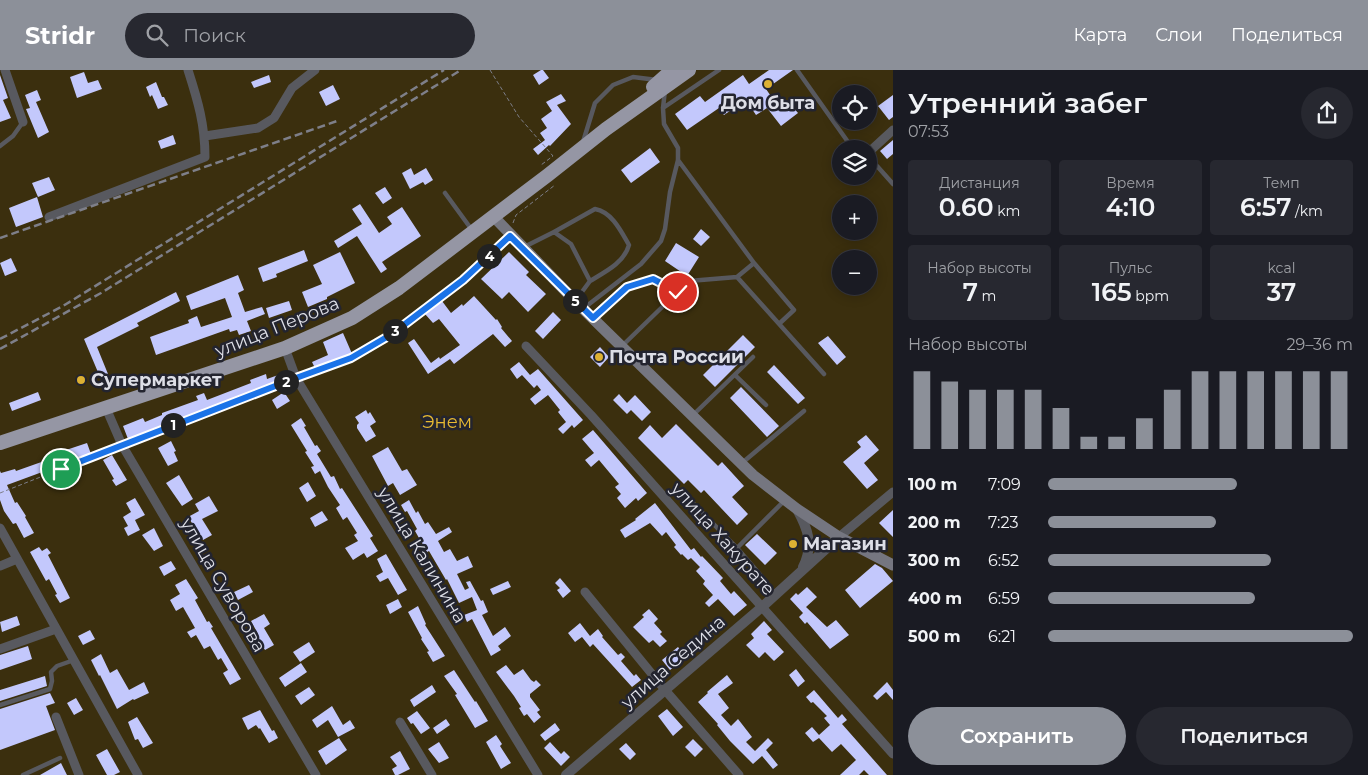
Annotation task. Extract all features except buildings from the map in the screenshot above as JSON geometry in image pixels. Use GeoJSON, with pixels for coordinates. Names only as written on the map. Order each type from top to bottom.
{"type":"FeatureCollection","features":[{"type":"Feature","properties":{"kind":"highway","name":"улица Перова"},"geometry":{"type":"LineString","coordinates":[[663,84],[672,70]]}},
{"type":"Feature","properties":{"kind":"highway","name":"улица Перова"},"geometry":{"type":"LineString","coordinates":[[0,442],[285,348],[352,318],[399,288],[548,175],[663,84],[689,70]]}},
{"type":"Feature","properties":{"kind":"main road"},"geometry":{"type":"LineString","coordinates":[[493,216],[510,236],[741,464],[797,509],[839,537],[893,565]]}},
{"type":"Feature","properties":{"kind":"street"},"geometry":{"type":"LineString","coordinates":[[5,70],[23,122]]}},
{"type":"Feature","properties":{"kind":"street"},"geometry":{"type":"LineString","coordinates":[[50,217],[205,158],[205,136],[201,111],[188,70]]}},
{"type":"Feature","properties":{"kind":"street"},"geometry":{"type":"LineString","coordinates":[[205,136],[258,128],[274,118],[292,88],[315,70]]}},
{"type":"Feature","properties":{"kind":"street"},"geometry":{"type":"LineString","coordinates":[[877,145],[893,130]]}},
{"type":"Feature","properties":{"kind":"street","name":"улица Хакурате"},"geometry":{"type":"LineString","coordinates":[[526,346],[591,415],[893,754]]}},
{"type":"Feature","properties":{"kind":"street","name":"улица Калинина"},"geometry":{"type":"LineString","coordinates":[[285,348],[296,378],[538,775]]}},
{"type":"Feature","properties":{"kind":"street","name":"улица Суворова"},"geometry":{"type":"LineString","coordinates":[[106,408],[122,445],[316,775]]}},
{"type":"Feature","properties":{"kind":"street","name":"улица Седина"},"geometry":{"type":"LineString","coordinates":[[566,775],[893,492]]}},
{"type":"Feature","properties":{"kind":"street","name":"улица Седина"},"geometry":{"type":"LineString","coordinates":[[797,509],[808,533],[810,545],[808,558],[800,572]]}},
{"type":"Feature","properties":{"kind":"street"},"geometry":{"type":"LineString","coordinates":[[0,528],[138,775]]}},
{"type":"Feature","properties":{"kind":"street"},"geometry":{"type":"LineString","coordinates":[[0,566],[17,559]]}},
{"type":"Feature","properties":{"kind":"street"},"geometry":{"type":"LineString","coordinates":[[585,592],[665,690],[739,775]]}},
{"type":"Feature","properties":{"kind":"street"},"geometry":{"type":"LineString","coordinates":[[0,649],[56,629]]}},
{"type":"Feature","properties":{"kind":"street"},"geometry":{"type":"LineString","coordinates":[[56,717],[79,775]]}},
{"type":"Feature","properties":{"kind":"street"},"geometry":{"type":"LineString","coordinates":[[400,722],[432,775]]}},
{"type":"Feature","properties":{"kind":"lane"},"geometry":{"type":"LineString","coordinates":[[634,77],[638,70]]}},
{"type":"Feature","properties":{"kind":"lane"},"geometry":{"type":"LineString","coordinates":[[663,108],[719,70]]}},
{"type":"Feature","properties":{"kind":"lane"},"geometry":{"type":"LineString","coordinates":[[797,70],[847,140]]}},
{"type":"Feature","properties":{"kind":"lane"},"geometry":{"type":"LineString","coordinates":[[579,305],[641,264],[661,241],[666,229],[670,192],[678,160],[678,148],[664,124],[663,84],[634,77],[613,85],[595,103],[581,149]]}},
{"type":"Feature","properties":{"kind":"lane"},"geometry":{"type":"LineString","coordinates":[[0,146],[13,136],[23,122]]}},
{"type":"Feature","properties":{"kind":"lane"},"geometry":{"type":"LineString","coordinates":[[678,160],[754,263],[794,310],[780,323]]}},
{"type":"Feature","properties":{"kind":"lane"},"geometry":{"type":"LineString","coordinates":[[877,168],[893,184]]}},
{"type":"Feature","properties":{"kind":"lane"},"geometry":{"type":"LineString","coordinates":[[445,193],[473,231]]}},
{"type":"Feature","properties":{"kind":"lane"},"geometry":{"type":"LineString","coordinates":[[522,248],[595,209],[603,210],[618,226],[629,245],[626,254],[610,270],[590,281],[579,305]]}},
{"type":"Feature","properties":{"kind":"lane"},"geometry":{"type":"LineString","coordinates":[[554,232],[571,244],[590,281]]}},
{"type":"Feature","properties":{"kind":"lane"},"geometry":{"type":"LineString","coordinates":[[622,347],[689,281],[737,277],[754,263]]}},
{"type":"Feature","properties":{"kind":"lane"},"geometry":{"type":"LineString","coordinates":[[737,277],[824,374]]}},
{"type":"Feature","properties":{"kind":"lane"},"geometry":{"type":"LineString","coordinates":[[593,318],[627,287],[653,279],[678,292]]}},
{"type":"Feature","properties":{"kind":"lane"},"geometry":{"type":"LineString","coordinates":[[692,416],[753,358]]}},
{"type":"Feature","properties":{"kind":"lane"},"geometry":{"type":"LineString","coordinates":[[735,375],[766,406]]}},
{"type":"Feature","properties":{"kind":"lane"},"geometry":{"type":"LineString","coordinates":[[741,464],[804,410]]}},
{"type":"Feature","properties":{"kind":"lane"},"geometry":{"type":"LineString","coordinates":[[685,495],[737,548],[762,577]]}},
{"type":"Feature","properties":{"kind":"lane"},"geometry":{"type":"LineString","coordinates":[[737,548],[785,500]]}},
{"type":"Feature","properties":{"kind":"lane"},"geometry":{"type":"LineString","coordinates":[[0,705],[50,689],[52,681],[51,672],[57,666],[74,660]]}},
{"type":"Feature","properties":{"kind":"lane"},"geometry":{"type":"LineString","coordinates":[[23,775],[60,758]]}},
{"type":"Feature","properties":{"kind":"path"},"geometry":{"type":"LineString","coordinates":[[0,493],[351,358],[392,334],[463,280],[510,236],[514,231],[513,220],[516,215],[556,185],[541,165],[553,156],[520,117],[490,70]]}},
{"type":"Feature","properties":{"kind":"green space","name":"Энем"},"geometry":{"type":"Polygon","coordinates":[[[0,70],[893,70],[893,775],[0,775],[0,70]]]}},
{"type":"Feature","properties":{"kind":"railway"},"geometry":{"type":"LineString","coordinates":[[0,339],[63,306],[444,70]]}},
{"type":"Feature","properties":{"kind":"railway"},"geometry":{"type":"LineString","coordinates":[[0,349],[101,293],[461,70]]}},
{"type":"Feature","properties":{"kind":"railway"},"geometry":{"type":"LineString","coordinates":[[0,238],[340,120]]}},
{"type":"Feature","properties":{"kind":"place","name":"Дом быта"},"geometry":{"type":"Point","coordinates":[768,84]}},
{"type":"Feature","properties":{"kind":"place","name":"Почта России"},"geometry":{"type":"Point","coordinates":[599,357]}},
{"type":"Feature","properties":{"kind":"place","name":"Супермаркет"},"geometry":{"type":"Point","coordinates":[81,380]}},
{"type":"Feature","properties":{"kind":"place","name":"Магазин"},"geometry":{"type":"Point","coordinates":[793,544]}},
{"type":"Feature","properties":{"kind":"route"},"geometry":{"type":"LineString","coordinates":[[61,469],[351,358],[392,334],[463,280],[510,236],[593,318],[627,287],[653,279],[678,292]]}}]}
